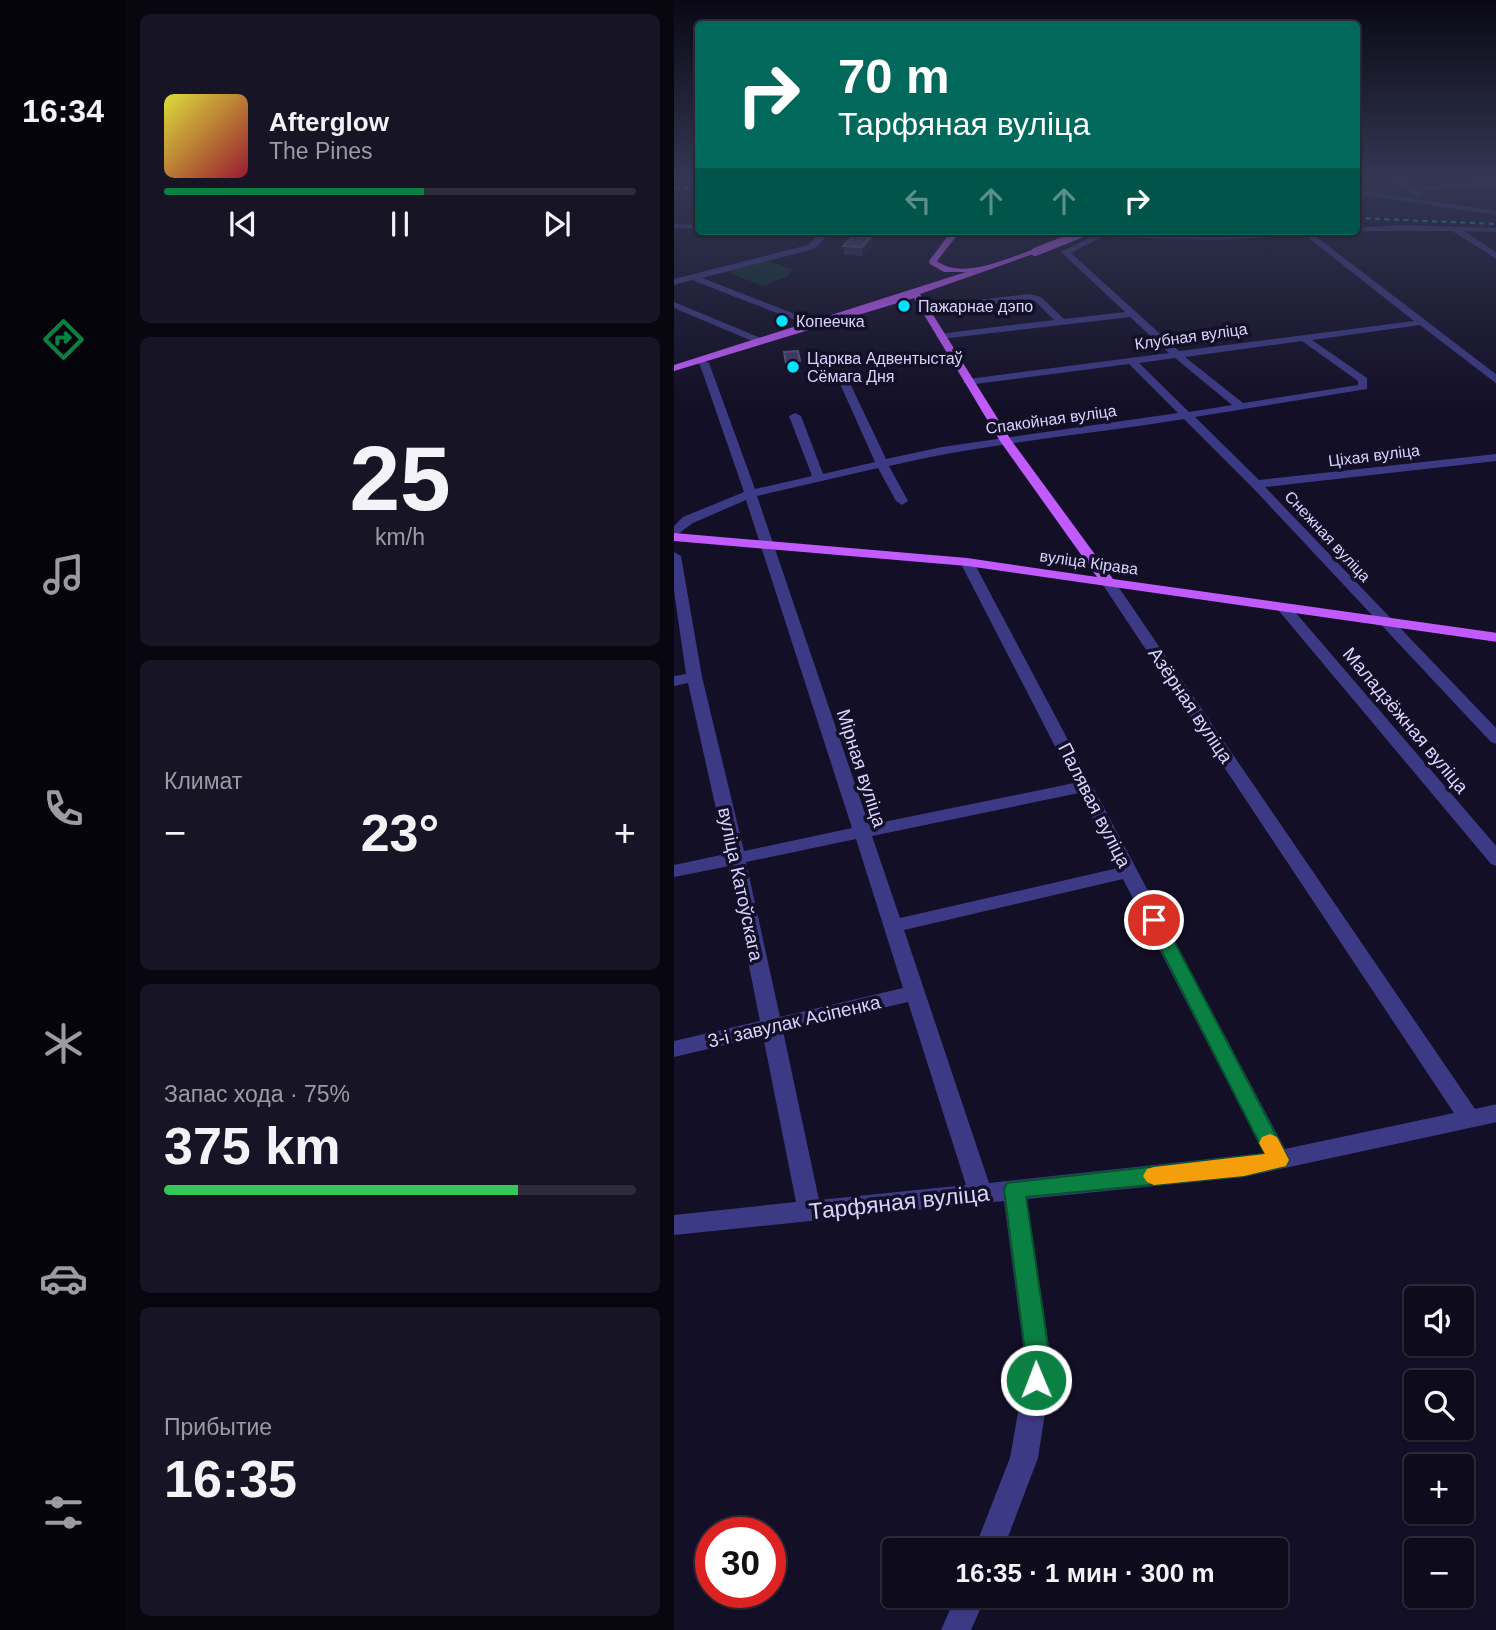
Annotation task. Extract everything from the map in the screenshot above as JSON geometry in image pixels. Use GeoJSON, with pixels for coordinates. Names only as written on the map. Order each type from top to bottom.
{"type":"FeatureCollection","features":[{"type":"Feature","properties":{"kind":"main road"},"geometry":{"type":"LineString","coordinates":[[941,254],[934,264],[944,269],[982,270]]}},
{"type":"Feature","properties":{"kind":"main road"},"geometry":{"type":"LineString","coordinates":[[674,368],[913,294],[1025,254]]}},
{"type":"Feature","properties":{"kind":"main road","name":"Азёрная вуліца"},"geometry":{"type":"LineString","coordinates":[[913,294],[917,296],[1006,441],[1108,582]]}},
{"type":"Feature","properties":{"kind":"main road","name":"вуліца Кірава"},"geometry":{"type":"LineString","coordinates":[[674,535],[967,562],[1496,638]]}},
{"type":"Feature","properties":{"kind":"street"},"geometry":{"type":"LineString","coordinates":[[674,282],[783,254]]}},
{"type":"Feature","properties":{"kind":"street"},"geometry":{"type":"LineString","coordinates":[[1067,254],[1176,354],[1241,407]]}},
{"type":"Feature","properties":{"kind":"street"},"geometry":{"type":"LineString","coordinates":[[1332,254],[1496,382]]}},
{"type":"Feature","properties":{"kind":"street"},"geometry":{"type":"LineString","coordinates":[[692,277],[813,324]]}},
{"type":"Feature","properties":{"kind":"street"},"geometry":{"type":"LineString","coordinates":[[925,309],[1030,297],[1038,299],[1062,322]]}},
{"type":"Feature","properties":{"kind":"street"},"geometry":{"type":"LineString","coordinates":[[674,304],[760,341]]}},
{"type":"Feature","properties":{"kind":"street"},"geometry":{"type":"LineString","coordinates":[[941,336],[1131,314]]}},
{"type":"Feature","properties":{"kind":"street","name":"Клубная вуліца"},"geometry":{"type":"LineString","coordinates":[[968,382],[1418,323]]}},
{"type":"Feature","properties":{"kind":"street","name":"Спакойная вуліца"},"geometry":{"type":"LineString","coordinates":[[674,535],[687,520],[750,494],[942,450],[1185,416],[1363,387],[1363,380],[1302,337]]}},
{"type":"Feature","properties":{"kind":"street","name":"Мірная вуліца"},"geometry":{"type":"LineString","coordinates":[[698,360],[704,363],[768,544],[980,1192]]}},
{"type":"Feature","properties":{"kind":"street","name":"Снежная вуліца"},"geometry":{"type":"LineString","coordinates":[[1131,360],[1256,484],[1496,739]]}},
{"type":"Feature","properties":{"kind":"street"},"geometry":{"type":"LineString","coordinates":[[842,377],[882,465],[902,501]]}},
{"type":"Feature","properties":{"kind":"street"},"geometry":{"type":"LineString","coordinates":[[795,415],[820,480]]}},
{"type":"Feature","properties":{"kind":"street","name":"Ціхая вуліца"},"geometry":{"type":"LineString","coordinates":[[1256,484],[1496,457]]}},
{"type":"Feature","properties":{"kind":"street","name":"вуліца Катоўскага"},"geometry":{"type":"LineString","coordinates":[[674,556],[680,617],[736,857],[810,1212]]}},
{"type":"Feature","properties":{"kind":"street","name":"Палявая вуліца"},"geometry":{"type":"LineString","coordinates":[[967,562],[1279,1160]]}},
{"type":"Feature","properties":{"kind":"street","name":"Азёрная вуліца"},"geometry":{"type":"LineString","coordinates":[[1108,582],[1469,1118]]}},
{"type":"Feature","properties":{"kind":"street","name":"Маладзёжная вуліца"},"geometry":{"type":"LineString","coordinates":[[1284,608],[1496,860]]}},
{"type":"Feature","properties":{"kind":"street"},"geometry":{"type":"LineString","coordinates":[[674,681],[694,677]]}},
{"type":"Feature","properties":{"kind":"street"},"geometry":{"type":"LineString","coordinates":[[674,871],[1085,786]]}},
{"type":"Feature","properties":{"kind":"street"},"geometry":{"type":"LineString","coordinates":[[892,926],[1129,872]]}},
{"type":"Feature","properties":{"kind":"street","name":"3-і завулак Асіпенка"},"geometry":{"type":"LineString","coordinates":[[674,1049],[914,993]]}},
{"type":"Feature","properties":{"kind":"street","name":"Тарфяная вуліца"},"geometry":{"type":"LineString","coordinates":[[674,1225],[1244,1167],[1496,1113]]}},
{"type":"Feature","properties":{"kind":"street"},"geometry":{"type":"LineString","coordinates":[[993,1538],[1024,1458],[1039,1367],[1014,1189]]}},
{"type":"Feature","properties":{"kind":"street"},"geometry":{"type":"LineString","coordinates":[[956,1630],[966,1608]]}},
{"type":"Feature","properties":{"kind":"green space"},"geometry":{"type":"Polygon","coordinates":[[[767,260],[792,269],[788,276],[763,286],[724,271],[767,260]]]}},
{"type":"Feature","properties":{"kind":"building"},"geometry":{"type":"Polygon","coordinates":[[[798,351],[800,361],[786,363],[784,352],[798,351]]]}},
{"type":"Feature","properties":{"kind":"slow traffic"},"geometry":{"type":"LineString","coordinates":[[1154,1176],[1244,1167],[1279,1160],[1270,1143]]}},
{"type":"Feature","properties":{"kind":"place","name":"Пажарнае дэпо"},"geometry":{"type":"Point","coordinates":[904,306]}},
{"type":"Feature","properties":{"kind":"place","name":"Копеечка"},"geometry":{"type":"Point","coordinates":[782,321]}},
{"type":"Feature","properties":{"kind":"place","name":"Царква Адвентыстаў Сёмага Дня"},"geometry":{"type":"Point","coordinates":[793,367]}},
{"type":"Feature","properties":{"kind":"route"},"geometry":{"type":"LineString","coordinates":[[1036,1380],[1039,1367],[1014,1189],[1244,1167],[1279,1160],[1154,920]]}}]}
